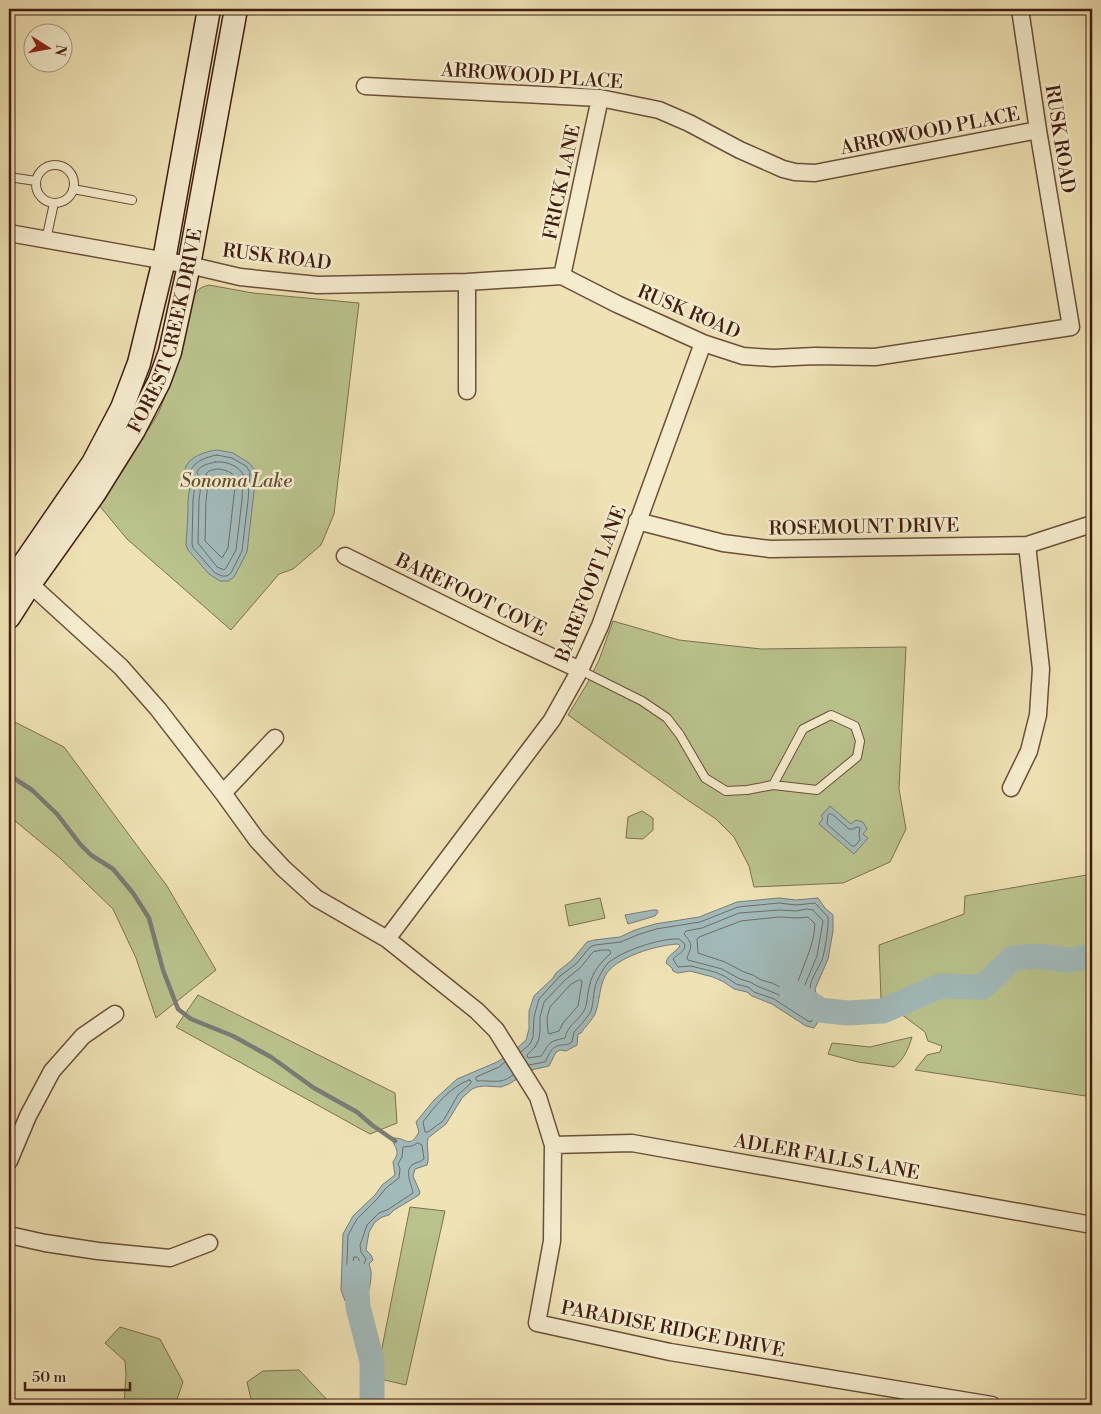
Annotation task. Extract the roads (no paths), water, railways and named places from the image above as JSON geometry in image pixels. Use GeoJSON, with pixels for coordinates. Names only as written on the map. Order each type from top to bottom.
{"type":"FeatureCollection","features":[{"type":"Feature","properties":{"kind":"street","name":"FOREST CREEK DRIVE"},"geometry":{"type":"LineString","coordinates":[[9,617],[16,578],[93,463],[122,408],[139,363],[164,260],[209,9]]}},
{"type":"Feature","properties":{"kind":"street","name":"FOREST CREEK DRIVE"},"geometry":{"type":"LineString","coordinates":[[16,578],[94,494],[134,430],[159,382],[170,352],[189,265],[236,9]]}},
{"type":"Feature","properties":{"kind":"street","name":"RUSK ROAD"},"geometry":{"type":"LineString","coordinates":[[9,233],[164,260],[240,277],[318,285],[467,282],[562,276],[617,304],[703,343],[743,356],[773,358],[815,356],[875,357],[1071,327],[1020,9]]}},
{"type":"Feature","properties":{"kind":"street","name":"ARROWOOD PLACE"},"geometry":{"type":"LineString","coordinates":[[364,86],[600,98],[659,110],[689,123],[761,160],[783,170],[795,172],[815,173],[1038,130]]}},
{"type":"Feature","properties":{"kind":"street","name":"FRICK LANE"},"geometry":{"type":"LineString","coordinates":[[562,276],[600,98]]}},
{"type":"Feature","properties":{"kind":"street"},"geometry":{"type":"LineString","coordinates":[[467,282],[467,391]]}},
{"type":"Feature","properties":{"kind":"street","name":"BAREFOOT LANE"},"geometry":{"type":"LineString","coordinates":[[387,939],[552,720],[580,670],[600,626],[703,343]]}},
{"type":"Feature","properties":{"kind":"street","name":"ROSEMOUNT DRIVE"},"geometry":{"type":"LineString","coordinates":[[637,521],[723,543],[770,549],[1027,545],[1092,524]]}},
{"type":"Feature","properties":{"kind":"street"},"geometry":{"type":"LineString","coordinates":[[1011,788],[1028,751],[1038,715],[1041,669],[1027,545]]}},
{"type":"Feature","properties":{"kind":"street","name":"BAREFOOT COVE"},"geometry":{"type":"LineString","coordinates":[[345,556],[580,670]]}},
{"type":"Feature","properties":{"kind":"street","name":"PARADISE RIDGE DRIVE"},"geometry":{"type":"LineString","coordinates":[[16,578],[121,667],[158,709],[223,792],[256,840],[283,868],[316,898],[387,939],[477,1011],[496,1030],[538,1097],[553,1145],[552,1242],[537,1323],[670,1352],[992,1405]]}},
{"type":"Feature","properties":{"kind":"street"},"geometry":{"type":"LineString","coordinates":[[223,792],[275,738]]}},
{"type":"Feature","properties":{"kind":"street"},"geometry":{"type":"LineString","coordinates":[[9,1161],[28,1116],[52,1071],[83,1036],[115,1014]]}},
{"type":"Feature","properties":{"kind":"street","name":"ADLER FALLS LANE"},"geometry":{"type":"LineString","coordinates":[[553,1145],[632,1143],[1092,1225]]}},
{"type":"Feature","properties":{"kind":"street"},"geometry":{"type":"LineString","coordinates":[[9,1235],[45,1243],[98,1251],[170,1258],[209,1243]]}},
{"type":"Feature","properties":{"kind":"lane"},"geometry":{"type":"LineString","coordinates":[[52,165],[59,165],[69,171],[74,182],[74,188],[66,199],[54,203],[48,201],[39,193],[36,181],[42,170],[52,165]]}},
{"type":"Feature","properties":{"kind":"lane"},"geometry":{"type":"LineString","coordinates":[[9,177],[36,181]]}},
{"type":"Feature","properties":{"kind":"lane"},"geometry":{"type":"LineString","coordinates":[[74,188],[132,200]]}},
{"type":"Feature","properties":{"kind":"lane"},"geometry":{"type":"LineString","coordinates":[[46,240],[54,203]]}},
{"type":"Feature","properties":{"kind":"lane"},"geometry":{"type":"LineString","coordinates":[[580,670],[642,701],[667,718],[680,735],[705,778],[726,791],[754,789],[773,784],[817,790],[857,757],[860,742],[855,726],[831,715],[803,729],[773,784]]}},
{"type":"Feature","properties":{"kind":"water"},"geometry":{"type":"Polygon","coordinates":[[[217,450],[233,453],[249,463],[255,470],[247,552],[234,577],[228,581],[220,581],[209,574],[188,550],[186,545],[190,485],[185,469],[188,463],[197,456],[205,452],[217,450]]]}},
{"type":"Feature","properties":{"kind":"water"},"geometry":{"type":"Polygon","coordinates":[[[830,806],[851,824],[856,820],[863,822],[867,829],[863,834],[868,838],[854,854],[819,824],[823,818],[821,816],[830,806]]]}},
{"type":"Feature","properties":{"kind":"water"},"geometry":{"type":"Polygon","coordinates":[[[779,898],[796,900],[818,898],[833,915],[833,931],[828,959],[815,989],[820,1010],[818,1022],[814,1028],[806,1026],[772,1004],[747,992],[734,989],[713,977],[690,971],[678,973],[673,971],[666,963],[680,946],[678,944],[637,953],[618,963],[605,976],[595,1014],[581,1033],[578,1034],[577,1045],[566,1051],[560,1050],[556,1052],[549,1066],[531,1070],[509,1084],[501,1087],[484,1086],[472,1089],[462,1098],[446,1124],[428,1138],[427,1165],[415,1169],[413,1176],[420,1192],[419,1195],[375,1222],[369,1232],[366,1250],[373,1260],[369,1264],[371,1275],[367,1296],[358,1307],[353,1308],[345,1301],[341,1290],[343,1234],[353,1216],[375,1195],[382,1185],[395,1175],[393,1162],[397,1150],[392,1138],[410,1142],[413,1140],[419,1132],[416,1122],[434,1100],[457,1079],[497,1062],[526,1040],[529,1029],[529,1011],[534,996],[556,973],[572,960],[587,942],[620,937],[655,924],[699,917],[737,902],[779,898]]]}},
{"type":"Feature","properties":{"kind":"water"},"geometry":{"type":"Polygon","coordinates":[[[653,910],[658,912],[655,916],[628,924],[625,915],[653,910]]]}},
{"type":"Feature","properties":{"kind":"waterway"},"geometry":{"type":"LineString","coordinates":[[9,775],[32,790],[57,814],[80,844],[91,855],[113,869],[133,893],[149,918],[163,970],[178,1009],[191,1019],[233,1036],[271,1057],[314,1088],[357,1112],[395,1141]]}},
{"type":"Feature","properties":{"kind":"waterway"},"geometry":{"type":"LineString","coordinates":[[791,991],[820,1010],[847,1013],[883,1011],[940,986],[983,987],[1013,958],[1038,956],[1068,960],[1092,956]]}},
{"type":"Feature","properties":{"kind":"waterway"},"geometry":{"type":"LineString","coordinates":[[356,1273],[358,1307],[372,1361],[372,1405]]}},
{"type":"Feature","properties":{"kind":"park label","name":"Sonoma Lake"},"geometry":{"type":"Point","coordinates":[236,481]}}]}
